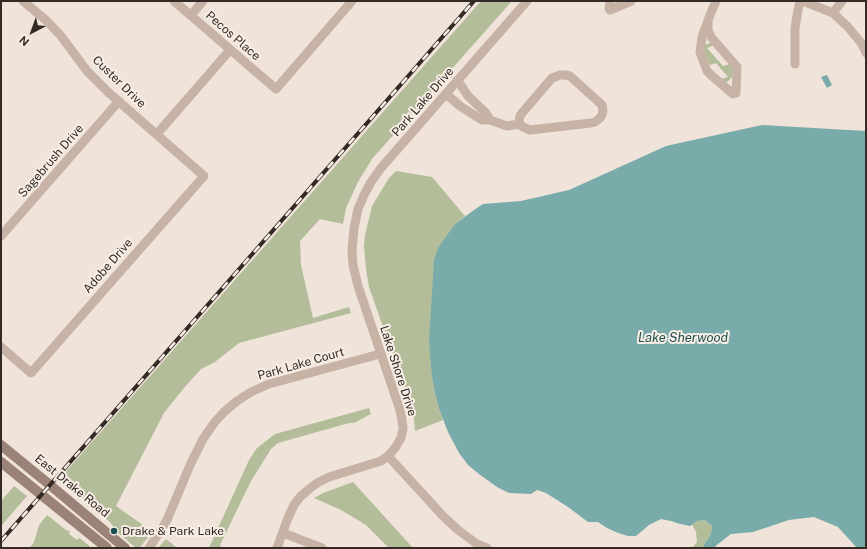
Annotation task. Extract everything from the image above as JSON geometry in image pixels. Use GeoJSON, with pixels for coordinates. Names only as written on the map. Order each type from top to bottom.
{"type":"FeatureCollection","features":[{"type":"Feature","properties":{"kind":"main road","name":"East Drake Road"},"geometry":{"type":"LineString","coordinates":[[1,445],[126,548]]}},
{"type":"Feature","properties":{"kind":"main road"},"geometry":{"type":"LineString","coordinates":[[1,450],[12,454]]}},
{"type":"Feature","properties":{"kind":"main road"},"geometry":{"type":"LineString","coordinates":[[1,462],[107,548]]}},
{"type":"Feature","properties":{"kind":"main road"},"geometry":{"type":"LineString","coordinates":[[93,536],[105,538],[117,548]]}},
{"type":"Feature","properties":{"kind":"street","name":"Custer Drive"},"geometry":{"type":"LineString","coordinates":[[23,1],[47,21],[61,36],[88,71],[119,101],[204,176]]}},
{"type":"Feature","properties":{"kind":"street","name":"Pecos Place"},"geometry":{"type":"LineString","coordinates":[[174,1],[276,89],[352,1]]}},
{"type":"Feature","properties":{"kind":"street"},"geometry":{"type":"LineString","coordinates":[[190,15],[203,1]]}},
{"type":"Feature","properties":{"kind":"street","name":"Park Lake Drive"},"geometry":{"type":"LineString","coordinates":[[354,228],[358,209],[364,195],[381,168],[527,1]]}},
{"type":"Feature","properties":{"kind":"street"},"geometry":{"type":"LineString","coordinates":[[610,1],[610,10],[631,1]]}},
{"type":"Feature","properties":{"kind":"street"},"geometry":{"type":"LineString","coordinates":[[708,22],[708,30],[711,37],[737,67],[736,93],[733,94],[707,71],[700,52],[702,37],[716,1]]}},
{"type":"Feature","properties":{"kind":"street"},"geometry":{"type":"LineString","coordinates":[[795,64],[794,28],[801,1],[833,13],[864,45],[866,53]]}},
{"type":"Feature","properties":{"kind":"street"},"geometry":{"type":"LineString","coordinates":[[833,13],[842,1]]}},
{"type":"Feature","properties":{"kind":"street"},"geometry":{"type":"LineString","coordinates":[[157,134],[230,50]]}},
{"type":"Feature","properties":{"kind":"street"},"geometry":{"type":"LineString","coordinates":[[446,94],[460,106],[482,120],[490,120],[507,126],[520,124],[530,130],[595,122],[600,118],[603,110],[602,105],[570,76],[560,75],[552,78],[522,113],[519,121],[520,124]]}},
{"type":"Feature","properties":{"kind":"street"},"geometry":{"type":"LineString","coordinates":[[458,81],[468,96],[486,113],[490,120]]}},
{"type":"Feature","properties":{"kind":"street","name":"Sagebrush Drive"},"geometry":{"type":"LineString","coordinates":[[1,236],[119,101]]}},
{"type":"Feature","properties":{"kind":"street","name":"Adobe Drive"},"geometry":{"type":"LineString","coordinates":[[1,347],[31,373],[204,176]]}},
{"type":"Feature","properties":{"kind":"street","name":"Lake Shore Drive"},"geometry":{"type":"LineString","coordinates":[[354,228],[352,251],[353,265],[358,286],[400,410],[402,420],[403,429],[400,438],[395,448],[388,456]]}},
{"type":"Feature","properties":{"kind":"street","name":"Park Lake Court"},"geometry":{"type":"LineString","coordinates":[[149,548],[167,520],[191,463],[203,439],[214,422],[237,401],[251,392],[269,384],[380,354]]}},
{"type":"Feature","properties":{"kind":"street"},"geometry":{"type":"LineString","coordinates":[[277,548],[294,505],[308,490],[317,483],[329,477],[381,461],[388,456],[443,516],[458,530],[478,544],[487,548]]}},
{"type":"Feature","properties":{"kind":"street"},"geometry":{"type":"LineString","coordinates":[[283,532],[322,548]]}},
{"type":"Feature","properties":{"kind":"green space"},"geometry":{"type":"Polygon","coordinates":[[[481,1],[512,1],[372,159],[358,182],[346,208],[343,224],[320,219],[300,241],[301,265],[313,318],[349,307],[351,313],[239,343],[215,362],[201,369],[164,413],[116,506],[153,532],[140,547],[135,547],[116,531],[110,522],[90,506],[73,487],[61,477],[481,1]]]}},
{"type":"Feature","properties":{"kind":"green space"},"geometry":{"type":"Polygon","coordinates":[[[710,43],[714,45],[707,48],[723,66],[730,64],[733,68],[732,77],[727,82],[721,79],[728,77],[716,63],[710,65],[704,53],[705,45],[710,43]]]}},
{"type":"Feature","properties":{"kind":"green space"},"geometry":{"type":"Polygon","coordinates":[[[396,171],[432,177],[465,216],[455,224],[449,233],[432,377],[443,420],[415,431],[414,418],[369,287],[364,247],[365,235],[372,206],[389,178],[396,171]]]}},
{"type":"Feature","properties":{"kind":"green space"},"geometry":{"type":"Polygon","coordinates":[[[369,408],[371,414],[354,423],[349,423],[278,443],[271,449],[251,481],[220,548],[209,548],[249,460],[257,448],[275,434],[369,408]]]}},
{"type":"Feature","properties":{"kind":"green space"},"geometry":{"type":"Polygon","coordinates":[[[353,482],[413,548],[389,548],[366,525],[341,510],[314,498],[323,493],[353,482]]]}},
{"type":"Feature","properties":{"kind":"green space"},"geometry":{"type":"Polygon","coordinates":[[[14,486],[27,496],[1,526],[1,501],[14,486]]]}},
{"type":"Feature","properties":{"kind":"green space"},"geometry":{"type":"Polygon","coordinates":[[[47,515],[66,530],[70,531],[69,534],[77,540],[79,538],[81,539],[92,548],[29,548],[33,544],[39,525],[47,515]]]}},
{"type":"Feature","properties":{"kind":"green space"},"geometry":{"type":"Polygon","coordinates":[[[705,520],[712,526],[711,534],[702,548],[692,548],[697,542],[696,532],[692,524],[697,521],[705,520]]]}},
{"type":"Feature","properties":{"kind":"green space"},"geometry":{"type":"Polygon","coordinates":[[[166,539],[177,548],[158,548],[166,539]]]}},
{"type":"Feature","properties":{"kind":"water"},"geometry":{"type":"Polygon","coordinates":[[[827,75],[832,85],[827,88],[821,77],[827,75]]]}},
{"type":"Feature","properties":{"kind":"water","name":"Lake Sherwood"},"geometry":{"type":"Polygon","coordinates":[[[762,125],[866,131],[866,548],[857,548],[838,527],[814,517],[789,520],[753,532],[731,534],[714,548],[702,548],[711,534],[712,526],[705,520],[697,521],[690,526],[661,519],[649,525],[636,536],[628,536],[607,528],[598,522],[588,522],[546,493],[537,490],[531,494],[509,493],[497,487],[468,465],[459,453],[448,432],[439,409],[432,377],[429,341],[434,260],[438,248],[455,224],[483,204],[521,201],[569,190],[666,146],[762,125]]]}},
{"type":"Feature","properties":{"kind":"railway"},"geometry":{"type":"LineString","coordinates":[[1,541],[474,1]]}},
{"type":"Feature","properties":{"kind":"place","name":"Drake & Park Lake"},"geometry":{"type":"Point","coordinates":[114,531]}}]}
